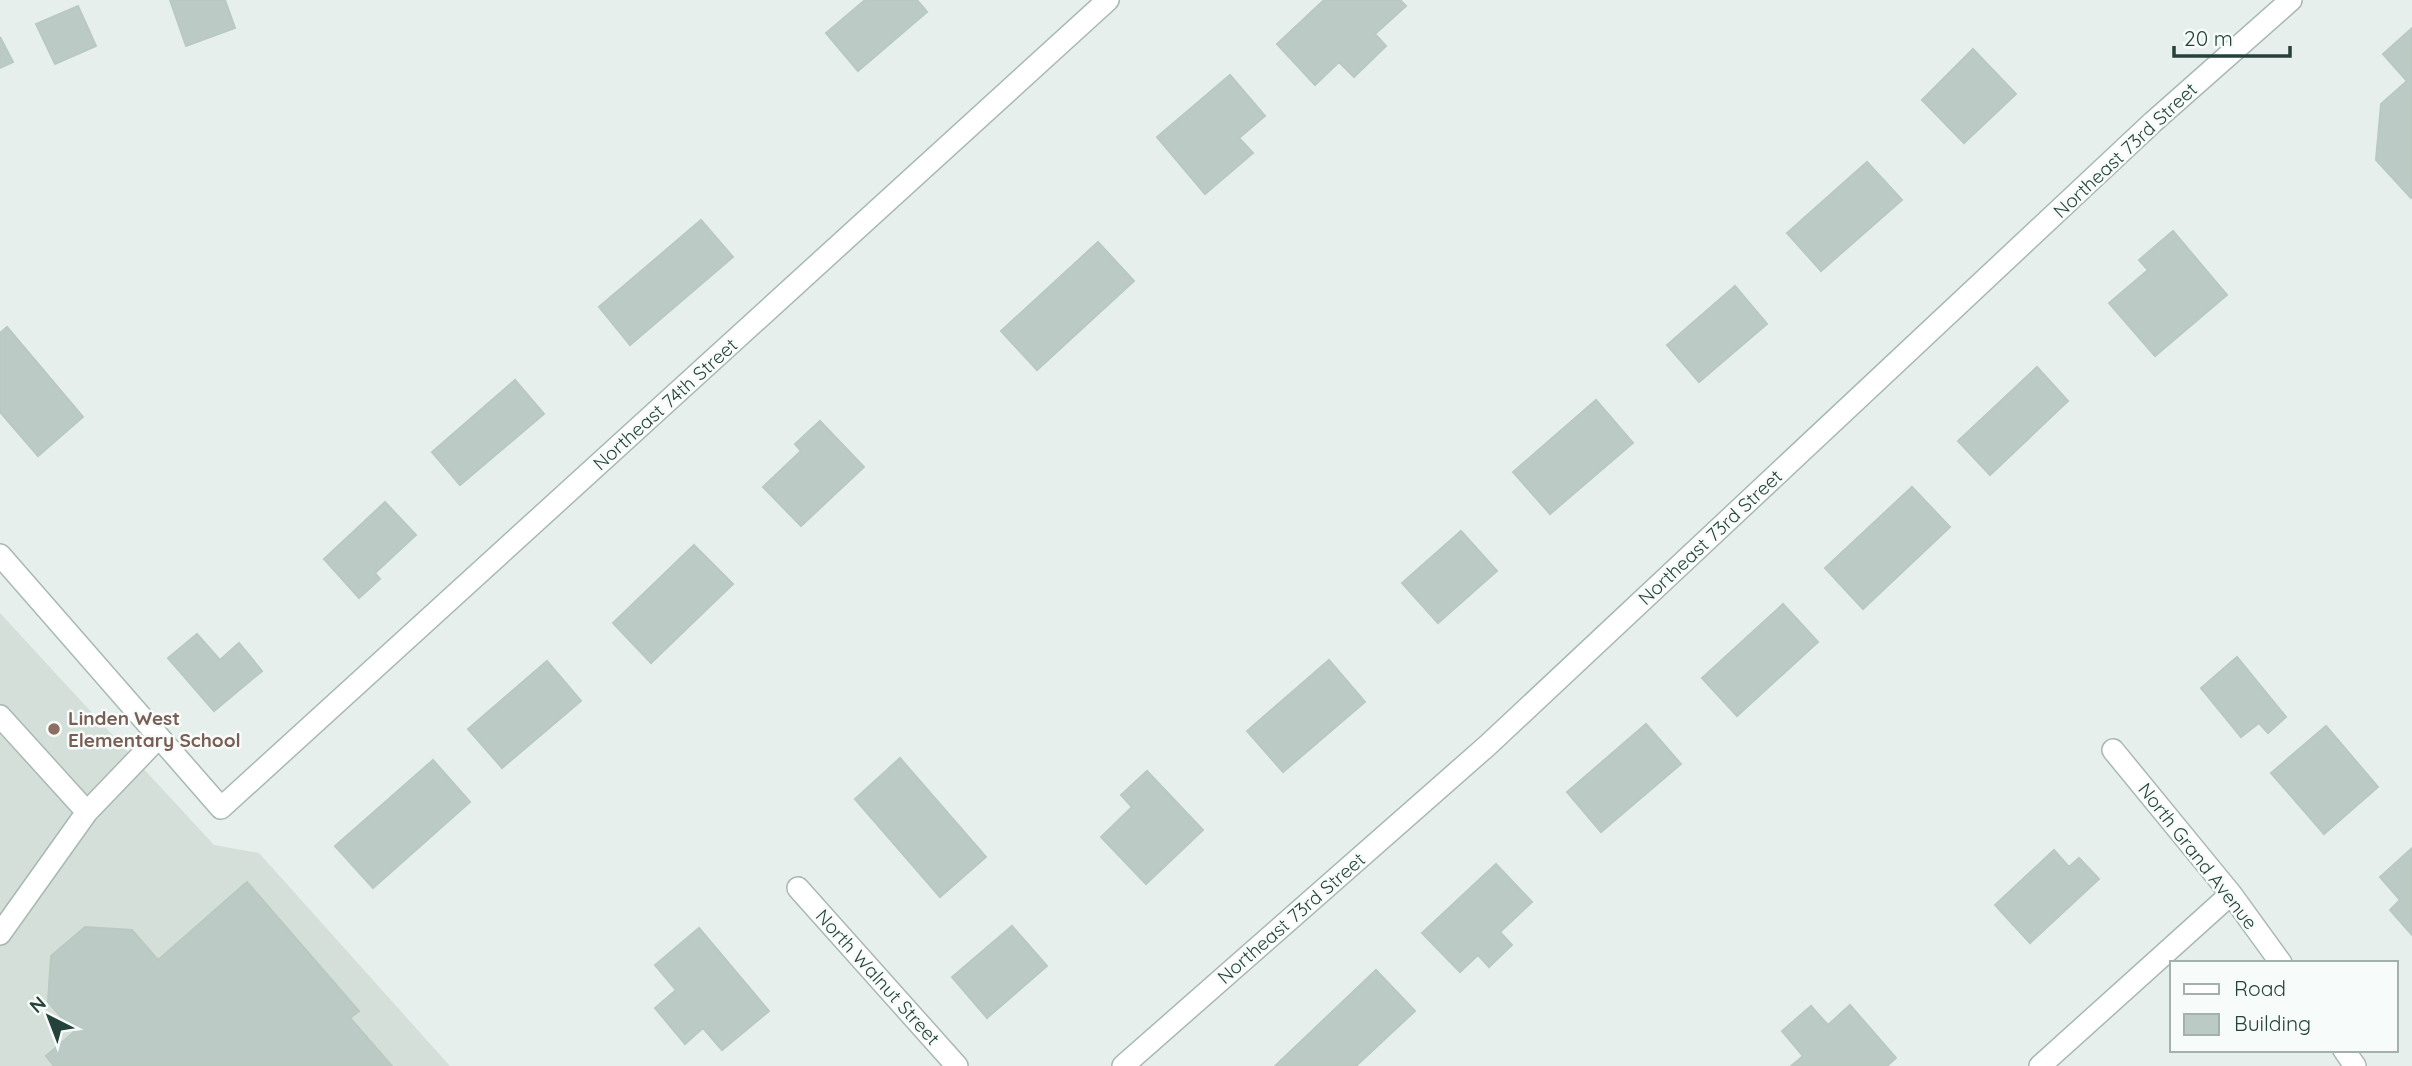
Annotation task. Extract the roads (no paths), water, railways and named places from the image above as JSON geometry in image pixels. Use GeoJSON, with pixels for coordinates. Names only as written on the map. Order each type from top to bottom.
{"type":"FeatureCollection","features":[{"type":"Feature","properties":{"kind":"street","name":"Northeast 74th Street"},"geometry":{"type":"LineString","coordinates":[[159,737],[221,808],[1108,0]]}},
{"type":"Feature","properties":{"kind":"street","name":"Northeast 73rd Street"},"geometry":{"type":"LineString","coordinates":[[1123,1066],[1488,745],[2153,122],[2267,8],[2291,0]]}},
{"type":"Feature","properties":{"kind":"street"},"geometry":{"type":"LineString","coordinates":[[0,555],[159,737],[87,812],[0,934]]}},
{"type":"Feature","properties":{"kind":"street"},"geometry":{"type":"LineString","coordinates":[[0,716],[87,812]]}},
{"type":"Feature","properties":{"kind":"street","name":"North Grand Avenue"},"geometry":{"type":"LineString","coordinates":[[2113,750],[2231,894],[2280,961]]}},
{"type":"Feature","properties":{"kind":"street","name":"North Walnut Street"},"geometry":{"type":"LineString","coordinates":[[798,888],[957,1066]]}},
{"type":"Feature","properties":{"kind":"street"},"geometry":{"type":"LineString","coordinates":[[2040,1066],[2231,894]]}},
{"type":"Feature","properties":{"kind":"place","name":"Linden West Elementary School"},"geometry":{"type":"Point","coordinates":[54,729]}}]}
